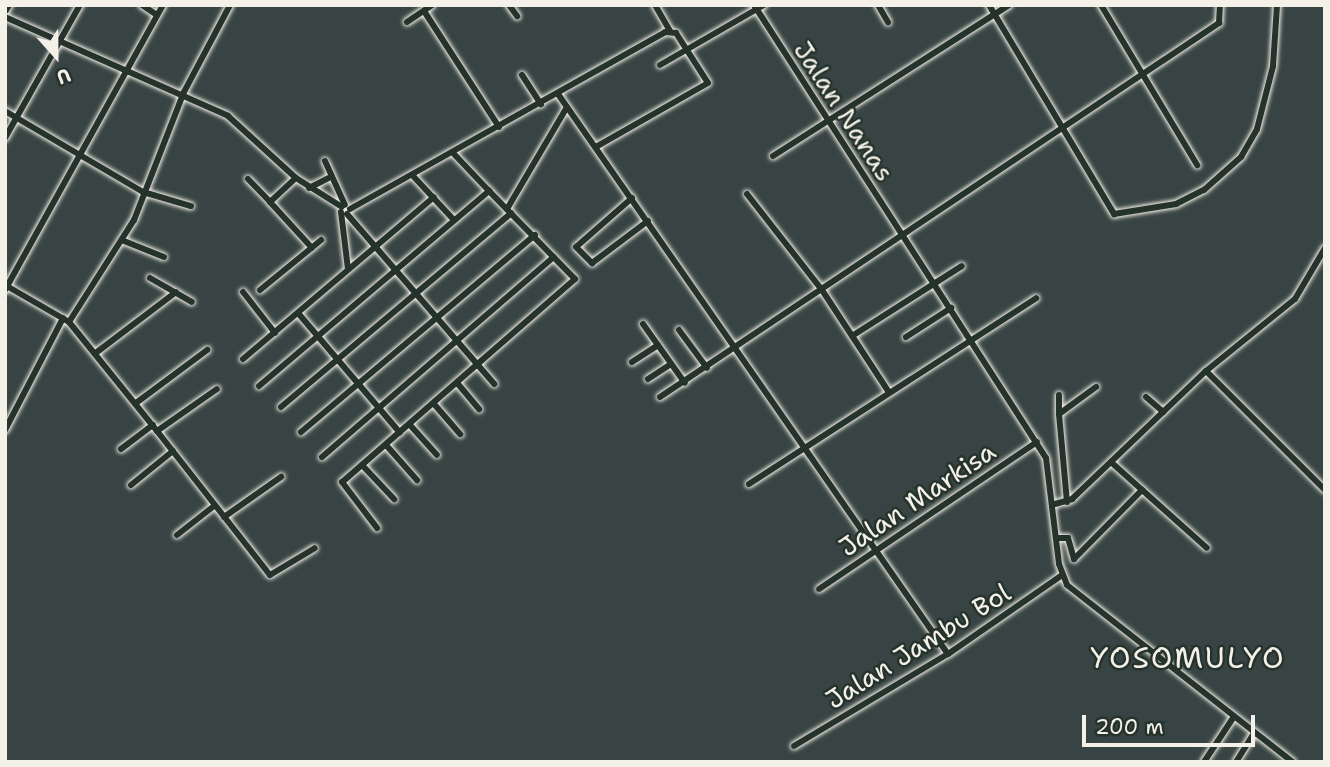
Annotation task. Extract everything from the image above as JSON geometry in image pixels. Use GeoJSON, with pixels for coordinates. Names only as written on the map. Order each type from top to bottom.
{"type":"FeatureCollection","features":[{"type":"Feature","properties":{"kind":"main road"},"geometry":{"type":"LineString","coordinates":[[5,10],[8,5]]}},
{"type":"Feature","properties":{"kind":"street"},"geometry":{"type":"LineString","coordinates":[[5,138],[80,5]]}},
{"type":"Feature","properties":{"kind":"street"},"geometry":{"type":"LineString","coordinates":[[142,5],[157,15]]}},
{"type":"Feature","properties":{"kind":"street"},"geometry":{"type":"LineString","coordinates":[[163,5],[6,287],[66,320],[97,352],[214,506],[273,576],[315,548]]}},
{"type":"Feature","properties":{"kind":"street"},"geometry":{"type":"LineString","coordinates":[[5,430],[66,320],[124,241],[184,92],[230,5]]}},
{"type":"Feature","properties":{"kind":"street"},"geometry":{"type":"LineString","coordinates":[[407,22],[432,5]]}},
{"type":"Feature","properties":{"kind":"street"},"geometry":{"type":"LineString","coordinates":[[509,5],[517,16]]}},
{"type":"Feature","properties":{"kind":"street"},"geometry":{"type":"LineString","coordinates":[[596,147],[708,83],[689,49],[670,31],[655,5]]}},
{"type":"Feature","properties":{"kind":"street"},"geometry":{"type":"LineString","coordinates":[[660,65],[755,7],[764,5]]}},
{"type":"Feature","properties":{"kind":"street"},"geometry":{"type":"LineString","coordinates":[[878,5],[888,22]]}},
{"type":"Feature","properties":{"kind":"street"},"geometry":{"type":"LineString","coordinates":[[989,5],[1114,214],[1176,204],[1204,191],[1241,157],[1257,129],[1273,66],[1277,5]]}},
{"type":"Feature","properties":{"kind":"street"},"geometry":{"type":"LineString","coordinates":[[774,156],[1009,5]]}},
{"type":"Feature","properties":{"kind":"street"},"geometry":{"type":"LineString","coordinates":[[1101,5],[1197,165]]}},
{"type":"Feature","properties":{"kind":"street"},"geometry":{"type":"LineString","coordinates":[[660,397],[904,236],[1061,127],[1143,75],[1224,15],[1220,5]]}},
{"type":"Feature","properties":{"kind":"street","name":"Jalan Nanas"},"geometry":{"type":"LineString","coordinates":[[755,7],[1037,442],[1061,503]]}},
{"type":"Feature","properties":{"kind":"street"},"geometry":{"type":"LineString","coordinates":[[424,11],[499,127]]}},
{"type":"Feature","properties":{"kind":"street"},"geometry":{"type":"LineString","coordinates":[[5,17],[127,66],[228,116],[296,178],[345,209]]}},
{"type":"Feature","properties":{"kind":"street"},"geometry":{"type":"LineString","coordinates":[[345,209],[414,177],[670,31]]}},
{"type":"Feature","properties":{"kind":"street"},"geometry":{"type":"LineString","coordinates":[[522,75],[541,104]]}},
{"type":"Feature","properties":{"kind":"street"},"geometry":{"type":"LineString","coordinates":[[558,94],[738,347],[948,654]]}},
{"type":"Feature","properties":{"kind":"street"},"geometry":{"type":"LineString","coordinates":[[281,407],[416,294],[509,211],[567,107]]}},
{"type":"Feature","properties":{"kind":"street"},"geometry":{"type":"LineString","coordinates":[[5,111],[76,157],[144,192],[191,206]]}},
{"type":"Feature","properties":{"kind":"street"},"geometry":{"type":"LineString","coordinates":[[377,528],[341,485],[574,281],[535,235],[454,154]]}},
{"type":"Feature","properties":{"kind":"street"},"geometry":{"type":"LineString","coordinates":[[325,161],[345,209],[494,384]]}},
{"type":"Feature","properties":{"kind":"street"},"geometry":{"type":"LineString","coordinates":[[309,188],[331,177]]}},
{"type":"Feature","properties":{"kind":"street"},"geometry":{"type":"LineString","coordinates":[[414,177],[454,220]]}},
{"type":"Feature","properties":{"kind":"street"},"geometry":{"type":"LineString","coordinates":[[270,202],[296,178]]}},
{"type":"Feature","properties":{"kind":"street"},"geometry":{"type":"LineString","coordinates":[[248,179],[312,248]]}},
{"type":"Feature","properties":{"kind":"street"},"geometry":{"type":"LineString","coordinates":[[259,386],[489,191]]}},
{"type":"Feature","properties":{"kind":"street"},"geometry":{"type":"LineString","coordinates":[[747,194],[822,290],[888,391]]}},
{"type":"Feature","properties":{"kind":"street"},"geometry":{"type":"LineString","coordinates":[[243,359],[434,198]]}},
{"type":"Feature","properties":{"kind":"street"},"geometry":{"type":"LineString","coordinates":[[632,198],[576,247],[592,263],[649,221]]}},
{"type":"Feature","properties":{"kind":"street"},"geometry":{"type":"LineString","coordinates":[[345,209],[348,269]]}},
{"type":"Feature","properties":{"kind":"street"},"geometry":{"type":"LineString","coordinates":[[301,432],[535,235]]}},
{"type":"Feature","properties":{"kind":"street"},"geometry":{"type":"LineString","coordinates":[[260,290],[321,240]]}},
{"type":"Feature","properties":{"kind":"street"},"geometry":{"type":"LineString","coordinates":[[124,241],[164,257]]}},
{"type":"Feature","properties":{"kind":"street"},"geometry":{"type":"LineString","coordinates":[[1061,503],[1112,463],[1206,371],[1295,299],[1325,248]]}},
{"type":"Feature","properties":{"kind":"street"},"geometry":{"type":"LineString","coordinates":[[322,457],[555,257]]}},
{"type":"Feature","properties":{"kind":"street"},"geometry":{"type":"LineString","coordinates":[[852,336],[962,266]]}},
{"type":"Feature","properties":{"kind":"street"},"geometry":{"type":"LineString","coordinates":[[150,278],[192,302]]}},
{"type":"Feature","properties":{"kind":"street"},"geometry":{"type":"LineString","coordinates":[[97,352],[176,292]]}},
{"type":"Feature","properties":{"kind":"street"},"geometry":{"type":"LineString","coordinates":[[243,292],[275,333]]}},
{"type":"Feature","properties":{"kind":"street"},"geometry":{"type":"LineString","coordinates":[[749,484],[888,391],[1036,298]]}},
{"type":"Feature","properties":{"kind":"street"},"geometry":{"type":"LineString","coordinates":[[906,337],[951,308]]}},
{"type":"Feature","properties":{"kind":"street"},"geometry":{"type":"LineString","coordinates":[[298,313],[400,433]]}},
{"type":"Feature","properties":{"kind":"street"},"geometry":{"type":"LineString","coordinates":[[643,324],[685,383]]}},
{"type":"Feature","properties":{"kind":"street"},"geometry":{"type":"LineString","coordinates":[[679,330],[706,368]]}},
{"type":"Feature","properties":{"kind":"street"},"geometry":{"type":"LineString","coordinates":[[632,362],[658,345]]}},
{"type":"Feature","properties":{"kind":"street"},"geometry":{"type":"LineString","coordinates":[[136,403],[207,350]]}},
{"type":"Feature","properties":{"kind":"street"},"geometry":{"type":"LineString","coordinates":[[648,379],[671,364]]}},
{"type":"Feature","properties":{"kind":"street"},"geometry":{"type":"LineString","coordinates":[[1206,371],[1325,490]]}},
{"type":"Feature","properties":{"kind":"street"},"geometry":{"type":"LineString","coordinates":[[458,384],[478,409]]}},
{"type":"Feature","properties":{"kind":"street"},"geometry":{"type":"LineString","coordinates":[[1059,414],[1096,387]]}},
{"type":"Feature","properties":{"kind":"street"},"geometry":{"type":"LineString","coordinates":[[121,449],[216,389]]}},
{"type":"Feature","properties":{"kind":"street"},"geometry":{"type":"LineString","coordinates":[[1059,395],[1061,503],[1057,538],[1062,575],[1084,603],[1293,762]]}},
{"type":"Feature","properties":{"kind":"street"},"geometry":{"type":"LineString","coordinates":[[1146,397],[1163,412]]}},
{"type":"Feature","properties":{"kind":"street"},"geometry":{"type":"LineString","coordinates":[[434,404],[460,434]]}},
{"type":"Feature","properties":{"kind":"street"},"geometry":{"type":"LineString","coordinates":[[410,425],[437,455]]}},
{"type":"Feature","properties":{"kind":"street","name":"Jalan Markisa"},"geometry":{"type":"LineString","coordinates":[[819,589],[874,548],[1037,442]]}},
{"type":"Feature","properties":{"kind":"street"},"geometry":{"type":"LineString","coordinates":[[386,445],[417,480]]}},
{"type":"Feature","properties":{"kind":"street"},"geometry":{"type":"LineString","coordinates":[[131,485],[173,451]]}},
{"type":"Feature","properties":{"kind":"street"},"geometry":{"type":"LineString","coordinates":[[1112,463],[1207,548]]}},
{"type":"Feature","properties":{"kind":"street"},"geometry":{"type":"LineString","coordinates":[[362,465],[394,499]]}},
{"type":"Feature","properties":{"kind":"street"},"geometry":{"type":"LineString","coordinates":[[224,517],[281,478]]}},
{"type":"Feature","properties":{"kind":"street"},"geometry":{"type":"LineString","coordinates":[[1057,538],[1068,538],[1074,559],[1142,490]]}},
{"type":"Feature","properties":{"kind":"street"},"geometry":{"type":"LineString","coordinates":[[177,535],[214,506]]}},
{"type":"Feature","properties":{"kind":"street","name":"Jalan Jambu Bol"},"geometry":{"type":"LineString","coordinates":[[794,746],[948,654],[1062,575]]}},
{"type":"Feature","properties":{"kind":"street"},"geometry":{"type":"LineString","coordinates":[[1206,761],[1233,718]]}},
{"type":"Feature","properties":{"kind":"street"},"geometry":{"type":"LineString","coordinates":[[1236,762],[1254,733]]}},
{"type":"Feature","properties":{"kind":"district","name":"YOSOMULYO"},"geometry":{"type":"Point","coordinates":[1188,658]}}]}
